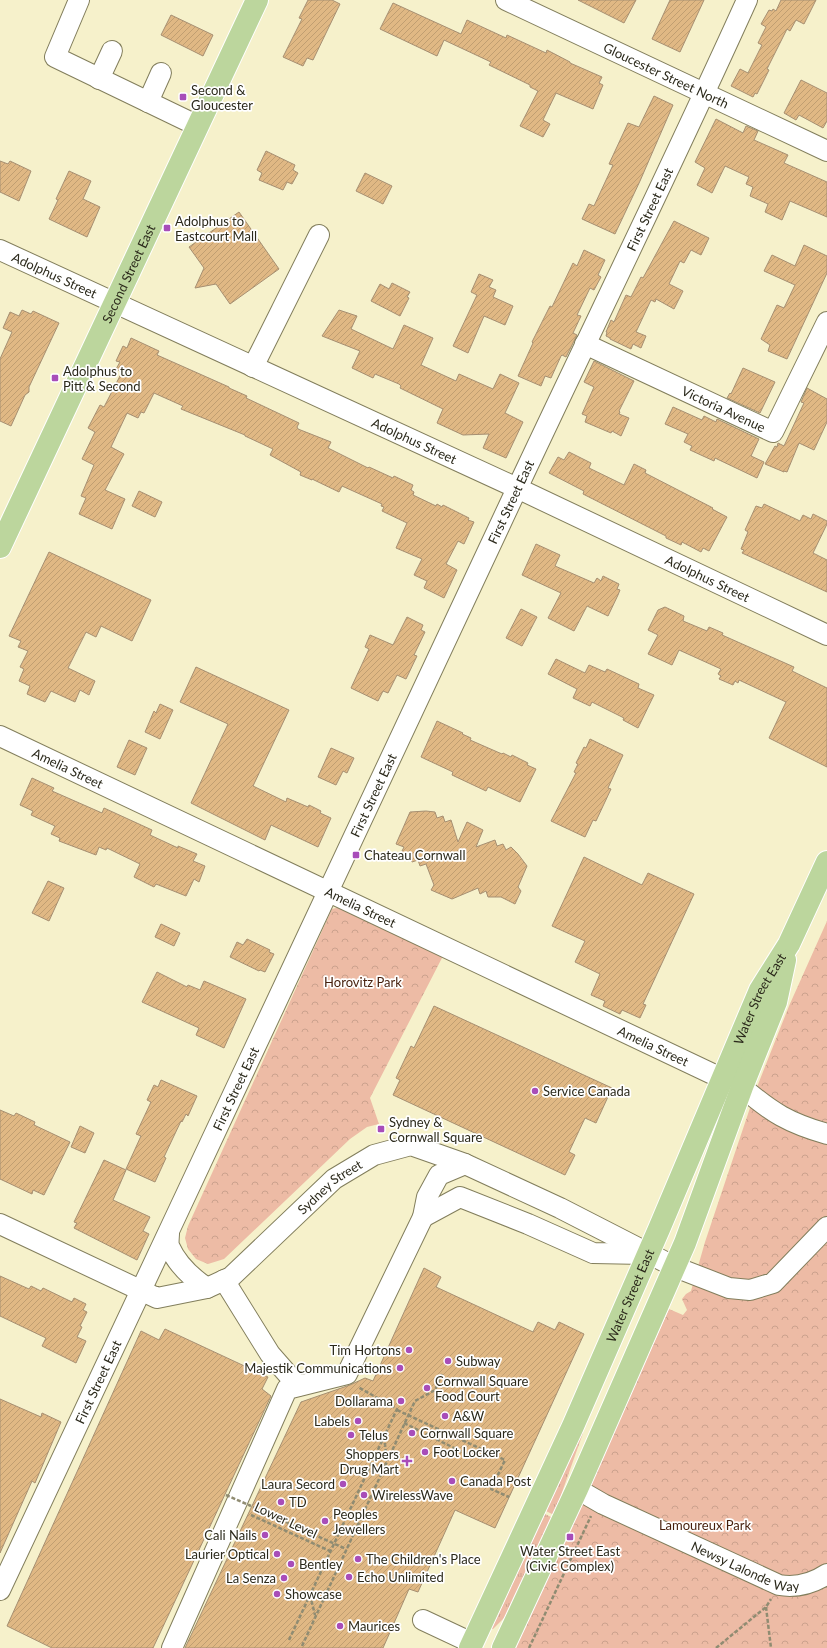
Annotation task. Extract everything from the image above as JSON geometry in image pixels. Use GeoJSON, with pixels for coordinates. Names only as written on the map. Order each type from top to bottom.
{"type":"FeatureCollection","features":[{"type":"Feature","properties":{"kind":"main road","name":"Second Street East"},"geometry":{"type":"LineString","coordinates":[[0,547],[257,0]]}},
{"type":"Feature","properties":{"kind":"main road","name":"Water Street East"},"geometry":{"type":"LineString","coordinates":[[475,1646],[648,1254],[760,990],[789,944],[827,862]]}},
{"type":"Feature","properties":{"kind":"main road","name":"Water Street East"},"geometry":{"type":"LineString","coordinates":[[503,1648],[577,1490],[675,1267],[742,1087],[776,1002],[789,944]]}},
{"type":"Feature","properties":{"kind":"street"},"geometry":{"type":"LineString","coordinates":[[79,0],[55,57],[198,126]]}},
{"type":"Feature","properties":{"kind":"street","name":"Gloucester Street North"},"geometry":{"type":"LineString","coordinates":[[506,0],[827,151]]}},
{"type":"Feature","properties":{"kind":"street","name":"First Street East"},"geometry":{"type":"LineString","coordinates":[[0,1590],[142,1291],[517,488],[705,93],[747,0]]}},
{"type":"Feature","properties":{"kind":"street"},"geometry":{"type":"LineString","coordinates":[[99,79],[112,51]]}},
{"type":"Feature","properties":{"kind":"street"},"geometry":{"type":"LineString","coordinates":[[148,102],[161,74]]}},
{"type":"Feature","properties":{"kind":"street"},"geometry":{"type":"LineString","coordinates":[[253,367],[319,235]]}},
{"type":"Feature","properties":{"kind":"street","name":"Adolphus Street"},"geometry":{"type":"LineString","coordinates":[[0,250],[517,488],[827,635]]}},
{"type":"Feature","properties":{"kind":"street","name":"Victoria Avenue"},"geometry":{"type":"LineString","coordinates":[[585,344],[774,432],[827,322]]}},
{"type":"Feature","properties":{"kind":"street","name":"Amelia Street"},"geometry":{"type":"LineString","coordinates":[[0,736],[722,1078]]}},
{"type":"Feature","properties":{"kind":"street"},"geometry":{"type":"LineString","coordinates":[[742,1087],[773,1112],[788,1120],[827,1134]]}},
{"type":"Feature","properties":{"kind":"street","name":"Sydney Street"},"geometry":{"type":"LineString","coordinates":[[0,1224],[156,1298],[216,1284],[231,1277],[334,1179],[374,1155],[411,1145],[465,1164],[560,1208],[675,1267],[729,1288],[750,1290],[773,1283],[827,1227]]}},
{"type":"Feature","properties":{"kind":"street"},"geometry":{"type":"LineString","coordinates":[[172,1648],[287,1389],[347,1374],[423,1217],[427,1197],[439,1175],[465,1164]]}},
{"type":"Feature","properties":{"kind":"street"},"geometry":{"type":"LineString","coordinates":[[423,1217],[460,1197],[528,1224],[593,1253],[648,1254]]}},
{"type":"Feature","properties":{"kind":"street"},"geometry":{"type":"LineString","coordinates":[[169,1233],[169,1245],[180,1263],[192,1278],[216,1284],[270,1354],[298,1386]]}},
{"type":"Feature","properties":{"kind":"street","name":"Newsy Lalonde Way"},"geometry":{"type":"LineString","coordinates":[[577,1490],[598,1502],[779,1585],[796,1587],[817,1581],[827,1574]]}},
{"type":"Feature","properties":{"kind":"street"},"geometry":{"type":"LineString","coordinates":[[423,1620],[475,1646]]}},
{"type":"Feature","properties":{"kind":"path"},"geometry":{"type":"LineString","coordinates":[[347,1374],[352,1383],[397,1410],[505,1460],[491,1489],[509,1497]]}},
{"type":"Feature","properties":{"kind":"path"},"geometry":{"type":"LineString","coordinates":[[302,1646],[415,1400],[435,1390],[442,1374]]}},
{"type":"Feature","properties":{"kind":"path","name":"Lower Level"},"geometry":{"type":"LineString","coordinates":[[289,1640],[397,1410]]}},
{"type":"Feature","properties":{"kind":"path"},"geometry":{"type":"LineString","coordinates":[[404,1423],[472,1457]]}},
{"type":"Feature","properties":{"kind":"path"},"geometry":{"type":"LineString","coordinates":[[384,1437],[387,1460]]}},
{"type":"Feature","properties":{"kind":"path"},"geometry":{"type":"LineString","coordinates":[[529,1648],[598,1502]]}},
{"type":"Feature","properties":{"kind":"path"},"geometry":{"type":"LineString","coordinates":[[237,1503],[346,1549]]}},
{"type":"Feature","properties":{"kind":"path","name":"Lower Level"},"geometry":{"type":"LineString","coordinates":[[237,1503],[330,1551]]}},
{"type":"Feature","properties":{"kind":"path"},"geometry":{"type":"LineString","coordinates":[[716,1648],[766,1607],[779,1585]]}},
{"type":"Feature","properties":{"kind":"path"},"geometry":{"type":"LineString","coordinates":[[310,1595],[316,1615]]}},
{"type":"Feature","properties":{"kind":"path"},"geometry":{"type":"LineString","coordinates":[[766,1607],[771,1648]]}},
{"type":"Feature","properties":{"kind":"green space","name":"Horovitz Park"},"geometry":{"type":"Polygon","coordinates":[[[344,906],[444,954],[370,1098],[379,1124],[367,1127],[350,1139],[224,1259],[208,1264],[196,1259],[188,1249],[185,1238],[188,1226],[332,909],[344,906]]]}},
{"type":"Feature","properties":{"kind":"green space","name":"Lamoureux Park"},"geometry":{"type":"Polygon","coordinates":[[[827,921],[827,1648],[514,1648],[600,1463],[669,1309],[683,1315],[687,1310],[682,1299],[691,1291],[705,1242],[757,1087],[789,1006],[827,921]]]}},
{"type":"Feature","properties":{"kind":"green space"},"geometry":{"type":"Polygon","coordinates":[[[580,1432],[583,1433],[554,1515],[544,1510],[580,1432]]]}},
{"type":"Feature","properties":{"kind":"green space"},"geometry":{"type":"Polygon","coordinates":[[[543,1513],[553,1518],[507,1615],[493,1629],[491,1629],[543,1513]]]}},
{"type":"Feature","properties":{"kind":"building"},"geometry":{"type":"Polygon","coordinates":[[[308,0],[332,0],[340,4],[313,60],[307,58],[303,66],[283,57],[302,19],[299,18],[308,0]]]}},
{"type":"Feature","properties":{"kind":"building"},"geometry":{"type":"Polygon","coordinates":[[[578,0],[636,0],[624,23],[578,0]]]}},
{"type":"Feature","properties":{"kind":"building"},"geometry":{"type":"Polygon","coordinates":[[[670,0],[704,0],[680,52],[652,39],[670,0]]]}},
{"type":"Feature","properties":{"kind":"building"},"geometry":{"type":"Polygon","coordinates":[[[781,0],[816,0],[804,24],[796,20],[790,31],[787,29],[767,69],[769,70],[757,94],[755,93],[753,97],[731,86],[740,69],[748,73],[762,45],[758,43],[766,27],[761,24],[769,10],[772,11],[773,9],[776,11],[781,0]]]}},
{"type":"Feature","properties":{"kind":"building"},"geometry":{"type":"Polygon","coordinates":[[[393,3],[461,34],[467,20],[506,38],[507,35],[546,53],[547,50],[570,63],[602,77],[599,83],[603,85],[593,109],[556,93],[543,120],[550,124],[543,137],[520,126],[538,91],[530,87],[530,85],[489,65],[491,62],[444,40],[437,56],[380,29],[393,3]]]}},
{"type":"Feature","properties":{"kind":"building"},"geometry":{"type":"Polygon","coordinates":[[[171,15],[213,35],[203,56],[161,35],[171,15]]]}},
{"type":"Feature","properties":{"kind":"building"},"geometry":{"type":"Polygon","coordinates":[[[801,80],[827,93],[827,121],[823,128],[799,115],[796,120],[784,113],[801,80]]]}},
{"type":"Feature","properties":{"kind":"building"},"geometry":{"type":"Polygon","coordinates":[[[654,96],[673,105],[615,234],[582,219],[589,204],[594,206],[613,165],[609,164],[628,123],[639,127],[654,96]]]}},
{"type":"Feature","properties":{"kind":"building"},"geometry":{"type":"Polygon","coordinates":[[[716,119],[743,133],[746,126],[758,131],[754,140],[788,155],[784,163],[827,182],[827,217],[790,201],[782,220],[765,212],[768,204],[750,196],[753,187],[746,184],[749,177],[725,166],[712,193],[697,185],[705,168],[695,162],[716,119]]]}},
{"type":"Feature","properties":{"kind":"building"},"geometry":{"type":"Polygon","coordinates":[[[266,151],[295,165],[293,170],[298,173],[292,184],[287,182],[283,190],[259,180],[262,173],[257,170],[266,151]]]}},
{"type":"Feature","properties":{"kind":"building"},"geometry":{"type":"Polygon","coordinates":[[[0,161],[8,164],[10,161],[31,171],[19,201],[0,192],[0,161]]]}},
{"type":"Feature","properties":{"kind":"building"},"geometry":{"type":"Polygon","coordinates":[[[69,171],[91,181],[83,199],[100,207],[87,237],[49,219],[58,200],[56,199],[69,171]]]}},
{"type":"Feature","properties":{"kind":"building"},"geometry":{"type":"Polygon","coordinates":[[[365,173],[392,186],[383,204],[356,191],[365,173]]]}},
{"type":"Feature","properties":{"kind":"building"},"geometry":{"type":"Polygon","coordinates":[[[239,212],[279,269],[230,304],[216,284],[195,288],[204,268],[189,247],[239,212]]]}},
{"type":"Feature","properties":{"kind":"building"},"geometry":{"type":"Polygon","coordinates":[[[674,221],[709,238],[701,255],[691,250],[684,263],[680,261],[669,284],[683,291],[674,309],[656,299],[655,302],[651,300],[636,332],[646,336],[641,348],[633,344],[631,349],[610,339],[606,336],[606,332],[611,320],[614,322],[626,295],[631,297],[641,277],[643,278],[674,221]]]}},
{"type":"Feature","properties":{"kind":"building"},"geometry":{"type":"Polygon","coordinates":[[[804,245],[827,256],[827,273],[787,359],[768,351],[770,345],[761,339],[777,305],[784,308],[795,285],[764,271],[772,255],[795,266],[804,245]]]}},
{"type":"Feature","properties":{"kind":"building"},"geometry":{"type":"Polygon","coordinates":[[[584,250],[605,260],[598,275],[601,277],[594,290],[590,288],[577,315],[581,316],[573,333],[577,335],[566,357],[561,356],[551,378],[545,376],[541,386],[518,376],[533,343],[532,342],[550,306],[552,307],[573,263],[577,266],[584,250]]]}},
{"type":"Feature","properties":{"kind":"building"},"geometry":{"type":"Polygon","coordinates":[[[479,274],[493,280],[489,287],[496,290],[493,297],[513,306],[505,325],[484,316],[468,353],[453,346],[477,295],[471,292],[479,274]]]}},
{"type":"Feature","properties":{"kind":"building"},"geometry":{"type":"Polygon","coordinates":[[[392,283],[410,292],[407,297],[409,298],[400,316],[371,301],[380,284],[389,289],[392,283]]]}},
{"type":"Feature","properties":{"kind":"building"},"geometry":{"type":"Polygon","coordinates":[[[22,310],[31,314],[33,311],[59,323],[29,387],[29,392],[25,395],[11,426],[0,421],[0,359],[12,332],[3,328],[10,312],[19,316],[22,310]]]}},
{"type":"Feature","properties":{"kind":"building"},"geometry":{"type":"Polygon","coordinates":[[[339,310],[357,316],[351,329],[393,349],[404,325],[433,338],[421,365],[456,381],[459,374],[493,389],[500,374],[519,383],[505,413],[523,422],[506,458],[483,448],[489,434],[463,435],[437,423],[443,409],[400,388],[401,386],[399,384],[375,374],[373,378],[352,368],[360,351],[322,336],[339,310]]]}},
{"type":"Feature","properties":{"kind":"building"},"geometry":{"type":"Polygon","coordinates":[[[131,338],[159,351],[157,355],[229,387],[247,396],[246,398],[299,423],[297,427],[298,429],[331,442],[328,448],[368,468],[369,467],[393,478],[394,476],[413,485],[411,490],[414,492],[413,495],[436,506],[437,504],[442,507],[443,505],[474,522],[464,544],[458,541],[446,564],[457,570],[444,598],[424,588],[427,581],[414,575],[422,559],[396,548],[407,523],[382,511],[384,507],[381,506],[382,504],[342,486],[339,492],[300,475],[301,472],[270,455],[273,449],[245,435],[181,409],[183,406],[154,393],[144,413],[141,412],[138,418],[127,413],[111,447],[124,454],[105,490],[125,499],[112,529],[79,514],[86,498],[81,496],[94,465],[82,459],[95,432],[88,428],[100,405],[104,407],[122,372],[116,369],[120,362],[116,361],[123,346],[127,348],[131,338]]]}},
{"type":"Feature","properties":{"kind":"building"},"geometry":{"type":"Polygon","coordinates":[[[594,361],[634,381],[619,411],[619,414],[629,418],[621,436],[612,431],[611,433],[585,422],[587,416],[582,414],[594,387],[584,382],[594,361]]]}},
{"type":"Feature","properties":{"kind":"building"},"geometry":{"type":"Polygon","coordinates":[[[743,368],[775,382],[760,413],[727,398],[730,393],[731,394],[743,368]]]}},
{"type":"Feature","properties":{"kind":"building"},"geometry":{"type":"Polygon","coordinates":[[[807,388],[827,399],[827,422],[814,450],[799,443],[787,472],[784,472],[765,464],[775,446],[777,447],[778,443],[784,446],[804,403],[801,402],[807,388]]]}},
{"type":"Feature","properties":{"kind":"building"},"geometry":{"type":"Polygon","coordinates":[[[673,407],[702,420],[704,416],[716,422],[717,419],[759,439],[751,456],[764,462],[757,478],[715,458],[714,461],[690,450],[692,446],[684,442],[688,434],[665,424],[673,407]]]}},
{"type":"Feature","properties":{"kind":"building"},"geometry":{"type":"Polygon","coordinates":[[[569,452],[591,463],[589,468],[624,485],[634,464],[646,470],[645,473],[713,508],[712,509],[727,517],[709,551],[703,548],[701,552],[682,542],[681,545],[666,538],[666,536],[583,494],[584,491],[549,473],[558,457],[564,460],[569,452]]]}},
{"type":"Feature","properties":{"kind":"building"},"geometry":{"type":"Polygon","coordinates":[[[139,491],[162,502],[155,517],[132,506],[139,491]]]}},
{"type":"Feature","properties":{"kind":"building"},"geometry":{"type":"Polygon","coordinates":[[[764,504],[800,521],[803,515],[811,519],[813,514],[827,521],[827,524],[813,553],[827,560],[827,592],[742,553],[744,550],[741,549],[748,532],[745,530],[756,506],[762,508],[764,504]]]}},
{"type":"Feature","properties":{"kind":"building"},"geometry":{"type":"Polygon","coordinates":[[[536,544],[560,555],[555,566],[594,583],[597,578],[601,581],[603,576],[619,584],[617,589],[620,590],[608,616],[587,606],[574,631],[548,618],[561,593],[522,575],[536,544]]]}},
{"type":"Feature","properties":{"kind":"building"},"geometry":{"type":"Polygon","coordinates":[[[49,552],[151,600],[132,641],[101,626],[96,637],[86,632],[68,668],[95,681],[89,695],[80,690],[75,702],[51,691],[45,702],[27,694],[30,686],[19,681],[24,669],[20,667],[28,651],[18,647],[21,641],[9,636],[49,552]]]}},
{"type":"Feature","properties":{"kind":"building"},"geometry":{"type":"Polygon","coordinates":[[[665,607],[684,616],[683,621],[707,631],[709,627],[723,633],[722,635],[794,667],[792,671],[827,688],[827,767],[769,738],[786,702],[739,680],[738,683],[735,681],[733,685],[719,679],[721,676],[718,674],[721,669],[679,650],[672,665],[648,654],[658,635],[648,630],[658,610],[665,607]]]}},
{"type":"Feature","properties":{"kind":"building"},"geometry":{"type":"Polygon","coordinates":[[[521,609],[537,617],[522,646],[506,638],[521,609]]]}},
{"type":"Feature","properties":{"kind":"building"},"geometry":{"type":"Polygon","coordinates":[[[407,617],[423,625],[421,630],[425,632],[414,655],[417,656],[406,679],[397,675],[388,693],[383,691],[378,701],[351,688],[369,649],[365,647],[370,635],[393,645],[407,617]]]}},
{"type":"Feature","properties":{"kind":"building"},"geometry":{"type":"Polygon","coordinates":[[[556,659],[585,673],[589,665],[605,672],[607,669],[639,684],[638,688],[654,695],[638,728],[623,720],[624,718],[592,702],[590,706],[573,698],[577,689],[548,674],[556,659]]]}},
{"type":"Feature","properties":{"kind":"building"},"geometry":{"type":"Polygon","coordinates":[[[196,667],[289,710],[253,786],[286,802],[287,798],[308,807],[309,805],[321,811],[320,813],[331,818],[318,847],[271,825],[265,840],[191,803],[228,724],[180,702],[196,667]]]}},
{"type":"Feature","properties":{"kind":"building"},"geometry":{"type":"Polygon","coordinates":[[[160,704],[173,710],[160,739],[145,732],[154,711],[156,713],[160,704]]]}},
{"type":"Feature","properties":{"kind":"building"},"geometry":{"type":"Polygon","coordinates":[[[437,721],[463,733],[462,734],[471,738],[470,740],[502,754],[503,753],[511,757],[512,755],[536,769],[520,802],[488,787],[486,791],[452,775],[453,772],[421,757],[437,721]]]}},
{"type":"Feature","properties":{"kind":"building"},"geometry":{"type":"Polygon","coordinates":[[[590,739],[623,755],[608,788],[611,789],[596,821],[593,820],[585,837],[551,821],[576,773],[574,772],[578,764],[576,763],[590,739]]]}},
{"type":"Feature","properties":{"kind":"building"},"geometry":{"type":"Polygon","coordinates":[[[129,740],[147,748],[135,775],[117,767],[129,740]]]}},
{"type":"Feature","properties":{"kind":"building"},"geometry":{"type":"Polygon","coordinates":[[[331,748],[354,758],[347,773],[343,771],[336,785],[318,777],[331,748]]]}},
{"type":"Feature","properties":{"kind":"building"},"geometry":{"type":"Polygon","coordinates":[[[32,778],[54,788],[52,791],[102,813],[104,808],[152,830],[150,835],[178,848],[178,846],[197,854],[193,861],[205,866],[199,882],[194,879],[186,896],[156,884],[154,887],[134,877],[140,864],[107,848],[106,850],[99,847],[96,855],[59,841],[60,838],[51,834],[55,826],[31,815],[33,811],[20,805],[32,778]]]}},
{"type":"Feature","properties":{"kind":"building"},"geometry":{"type":"Polygon","coordinates":[[[410,812],[435,812],[437,818],[443,816],[445,822],[451,820],[458,842],[467,822],[483,830],[476,847],[495,840],[497,846],[503,844],[506,850],[511,847],[518,854],[527,866],[518,887],[521,891],[515,904],[501,897],[488,897],[486,891],[480,894],[478,888],[452,899],[431,890],[434,885],[426,864],[420,866],[418,860],[412,862],[402,851],[404,847],[396,844],[410,812]]]}},
{"type":"Feature","properties":{"kind":"building"},"geometry":{"type":"Polygon","coordinates":[[[584,857],[642,885],[648,873],[694,894],[643,1004],[646,1005],[640,1018],[622,1010],[620,1014],[603,1006],[605,1001],[591,995],[600,974],[575,962],[585,941],[552,926],[584,857]]]}},
{"type":"Feature","properties":{"kind":"building"},"geometry":{"type":"Polygon","coordinates":[[[48,881],[64,888],[49,921],[32,913],[48,881]]]}},
{"type":"Feature","properties":{"kind":"building"},"geometry":{"type":"Polygon","coordinates":[[[161,924],[180,933],[174,946],[155,937],[161,924]]]}},
{"type":"Feature","properties":{"kind":"building"},"geometry":{"type":"Polygon","coordinates":[[[247,939],[270,950],[269,952],[274,954],[265,972],[259,971],[230,957],[237,942],[243,945],[247,939]]]}},
{"type":"Feature","properties":{"kind":"building"},"geometry":{"type":"Polygon","coordinates":[[[157,972],[187,987],[188,985],[200,990],[204,981],[246,999],[224,1048],[196,1035],[199,1028],[142,1002],[157,972]]]}},
{"type":"Feature","properties":{"kind":"building"},"geometry":{"type":"Polygon","coordinates":[[[434,1006],[612,1088],[596,1123],[585,1118],[569,1152],[575,1155],[565,1175],[393,1095],[400,1080],[396,1078],[411,1046],[414,1048],[434,1006]]]}},
{"type":"Feature","properties":{"kind":"building"},"geometry":{"type":"Polygon","coordinates":[[[161,1080],[197,1096],[188,1116],[186,1114],[182,1122],[181,1121],[164,1157],[166,1158],[155,1182],[126,1169],[141,1136],[136,1134],[151,1102],[147,1100],[154,1085],[158,1087],[161,1080]]]}},
{"type":"Feature","properties":{"kind":"building"},"geometry":{"type":"Polygon","coordinates":[[[0,1110],[14,1116],[16,1113],[35,1122],[34,1125],[70,1142],[44,1195],[33,1190],[32,1194],[0,1179],[0,1110]]]}},
{"type":"Feature","properties":{"kind":"building"},"geometry":{"type":"Polygon","coordinates":[[[80,1126],[94,1133],[85,1153],[71,1147],[80,1126]]]}},
{"type":"Feature","properties":{"kind":"building"},"geometry":{"type":"Polygon","coordinates":[[[104,1160],[126,1170],[113,1200],[150,1217],[143,1231],[149,1234],[137,1260],[74,1228],[77,1223],[74,1222],[104,1160]]]}},
{"type":"Feature","properties":{"kind":"building","name":"Cornwall Square"},"geometry":{"type":"Polygon","coordinates":[[[424,1268],[441,1277],[436,1287],[533,1332],[538,1322],[555,1330],[559,1322],[584,1334],[495,1528],[455,1510],[418,1592],[409,1589],[383,1648],[185,1648],[301,1402],[350,1385],[365,1378],[373,1381],[424,1268]]]}},
{"type":"Feature","properties":{"kind":"building"},"geometry":{"type":"Polygon","coordinates":[[[0,1276],[29,1289],[31,1286],[41,1291],[43,1288],[72,1302],[74,1298],[86,1304],[83,1310],[87,1312],[80,1326],[82,1327],[77,1337],[86,1341],[76,1363],[42,1346],[46,1338],[0,1316],[0,1276]]]}},
{"type":"Feature","properties":{"kind":"building"},"geometry":{"type":"Polygon","coordinates":[[[165,1329],[268,1377],[262,1389],[271,1396],[153,1648],[52,1648],[7,1626],[141,1331],[159,1340],[165,1329]]]}},
{"type":"Feature","properties":{"kind":"building"},"geometry":{"type":"Polygon","coordinates":[[[0,1399],[41,1417],[42,1413],[61,1422],[35,1483],[32,1481],[0,1553],[0,1399]]]}},
{"type":"Feature","properties":{"kind":"place","name":"Second & Gloucester"},"geometry":{"type":"Point","coordinates":[183,97]}},
{"type":"Feature","properties":{"kind":"place","name":"Adolphus to Eastcourt Mall"},"geometry":{"type":"Point","coordinates":[167,228]}},
{"type":"Feature","properties":{"kind":"place","name":"Adolphus to Pitt & Second"},"geometry":{"type":"Point","coordinates":[55,378]}},
{"type":"Feature","properties":{"kind":"place","name":"Chateau Cornwall"},"geometry":{"type":"Point","coordinates":[356,855]}},
{"type":"Feature","properties":{"kind":"place","name":"Service Canada"},"geometry":{"type":"Point","coordinates":[535,1091]}},
{"type":"Feature","properties":{"kind":"place","name":"Sydney & Cornwall Square"},"geometry":{"type":"Point","coordinates":[381,1129]}},
{"type":"Feature","properties":{"kind":"place","name":"Tim Hortons"},"geometry":{"type":"Point","coordinates":[409,1350]}},
{"type":"Feature","properties":{"kind":"place","name":"Subway"},"geometry":{"type":"Point","coordinates":[448,1361]}},
{"type":"Feature","properties":{"kind":"place","name":"Majestik Communications"},"geometry":{"type":"Point","coordinates":[400,1368]}},
{"type":"Feature","properties":{"kind":"place","name":"Cornwall Square Food Court"},"geometry":{"type":"Point","coordinates":[427,1388]}},
{"type":"Feature","properties":{"kind":"place","name":"Dollarama"},"geometry":{"type":"Point","coordinates":[401,1401]}},
{"type":"Feature","properties":{"kind":"place","name":"A&W"},"geometry":{"type":"Point","coordinates":[445,1416]}},
{"type":"Feature","properties":{"kind":"place","name":"Labels"},"geometry":{"type":"Point","coordinates":[358,1421]}},
{"type":"Feature","properties":{"kind":"place","name":"Cornwall Square"},"geometry":{"type":"Point","coordinates":[412,1433]}},
{"type":"Feature","properties":{"kind":"place","name":"Telus"},"geometry":{"type":"Point","coordinates":[351,1435]}},
{"type":"Feature","properties":{"kind":"place","name":"Foot Locker"},"geometry":{"type":"Point","coordinates":[425,1452]}},
{"type":"Feature","properties":{"kind":"place","name":"Shoppers Drug Mart"},"geometry":{"type":"Point","coordinates":[407,1461]}},
{"type":"Feature","properties":{"kind":"place","name":"Canada Post"},"geometry":{"type":"Point","coordinates":[452,1481]}},
{"type":"Feature","properties":{"kind":"place","name":"Laura Secord"},"geometry":{"type":"Point","coordinates":[343,1484]}},
{"type":"Feature","properties":{"kind":"place","name":"WirelessWave"},"geometry":{"type":"Point","coordinates":[364,1495]}},
{"type":"Feature","properties":{"kind":"place","name":"TD"},"geometry":{"type":"Point","coordinates":[281,1502]}},
{"type":"Feature","properties":{"kind":"place","name":"Peoples Jewellers"},"geometry":{"type":"Point","coordinates":[325,1521]}},
{"type":"Feature","properties":{"kind":"place","name":"Cali Nails"},"geometry":{"type":"Point","coordinates":[265,1535]}},
{"type":"Feature","properties":{"kind":"place","name":"Water Street East (Civic Complex)"},"geometry":{"type":"Point","coordinates":[570,1537]}},
{"type":"Feature","properties":{"kind":"place","name":"Laurier Optical"},"geometry":{"type":"Point","coordinates":[277,1554]}},
{"type":"Feature","properties":{"kind":"place","name":"The Children's Place"},"geometry":{"type":"Point","coordinates":[358,1559]}},
{"type":"Feature","properties":{"kind":"place","name":"Bentley"},"geometry":{"type":"Point","coordinates":[291,1564]}},
{"type":"Feature","properties":{"kind":"place","name":"Echo Unlimited"},"geometry":{"type":"Point","coordinates":[349,1577]}},
{"type":"Feature","properties":{"kind":"place","name":"La Senza"},"geometry":{"type":"Point","coordinates":[284,1578]}},
{"type":"Feature","properties":{"kind":"place","name":"Showcase"},"geometry":{"type":"Point","coordinates":[277,1594]}},
{"type":"Feature","properties":{"kind":"place","name":"Maurices"},"geometry":{"type":"Point","coordinates":[340,1626]}}]}
